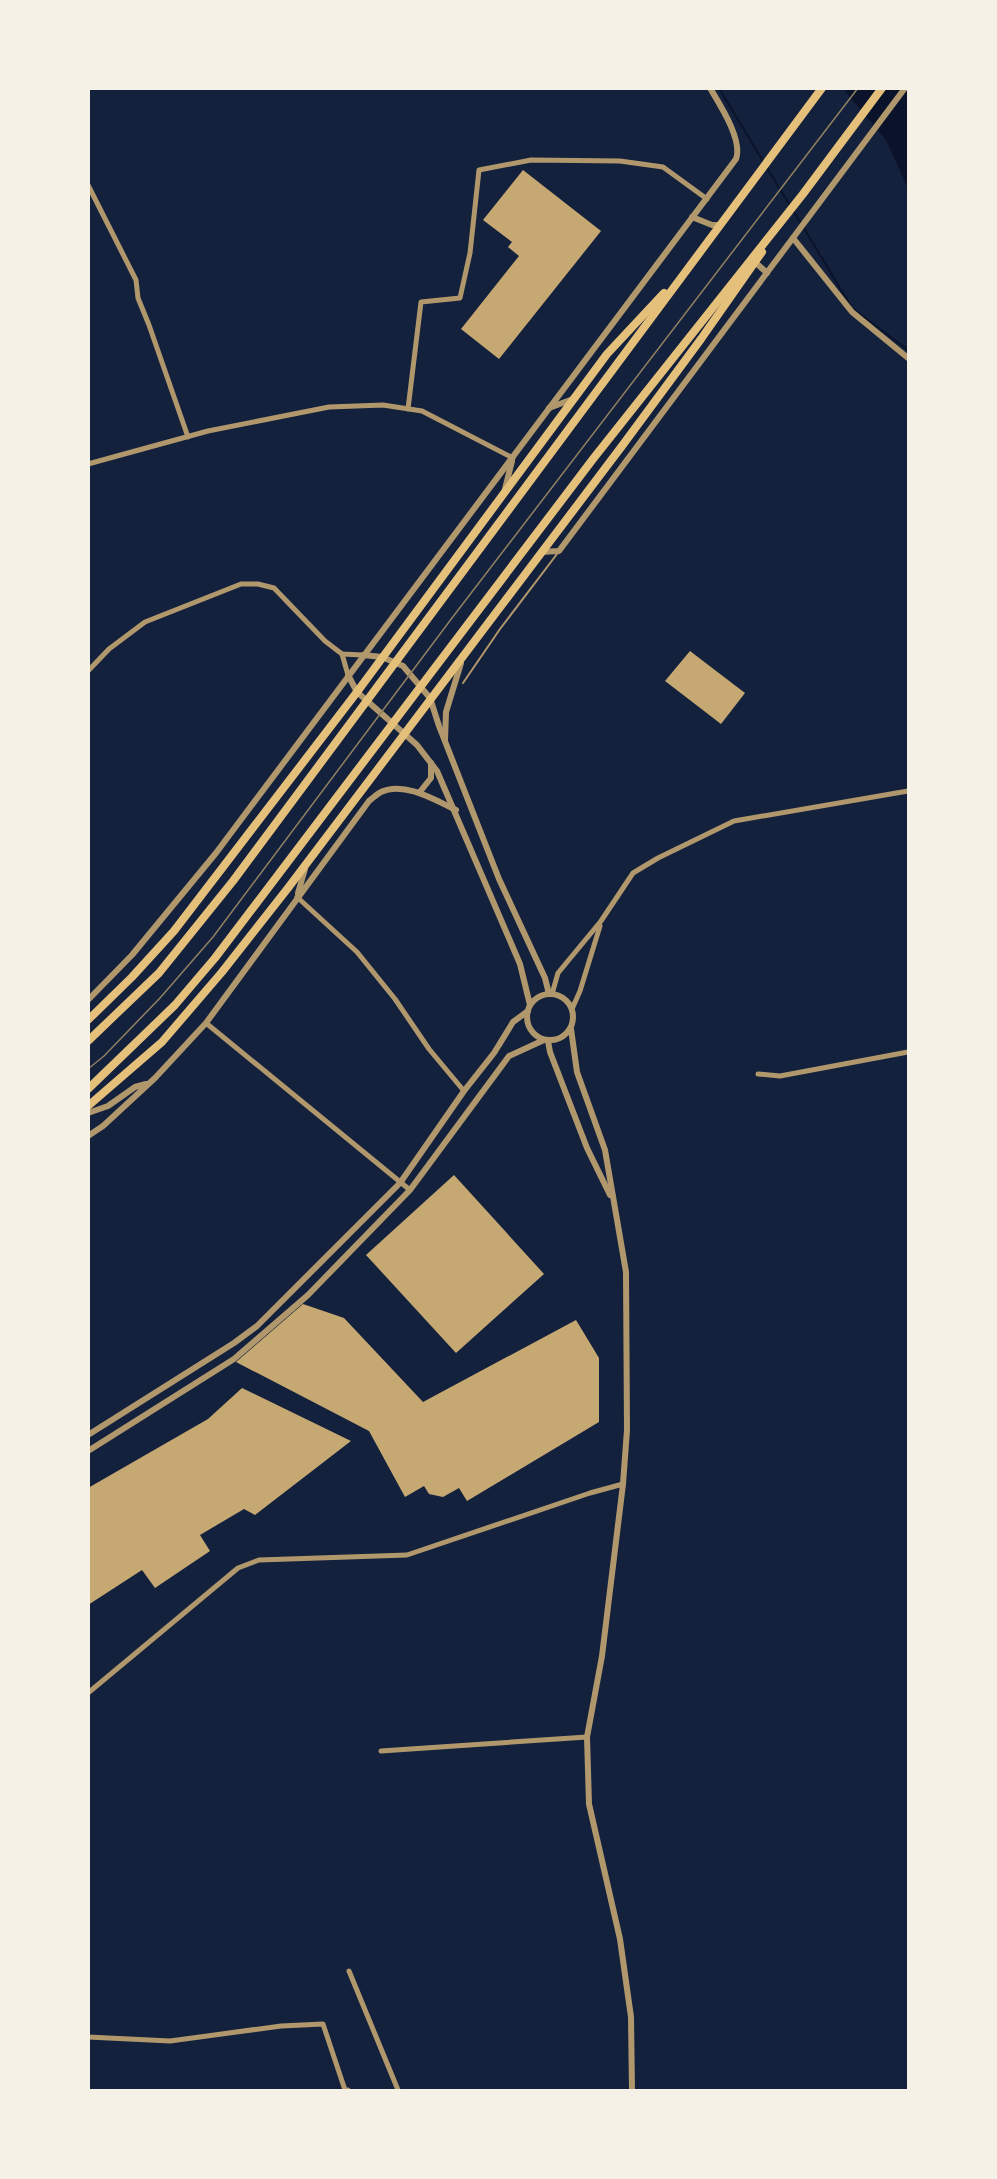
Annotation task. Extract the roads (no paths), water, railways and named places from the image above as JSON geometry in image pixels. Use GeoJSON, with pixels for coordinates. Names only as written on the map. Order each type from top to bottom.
{"type":"FeatureCollection","features":[{"type":"Feature","properties":{"kind":"highway"},"geometry":{"type":"LineString","coordinates":[[88,1041],[159,973],[232,881],[550,457],[822,88]]}},
{"type":"Feature","properties":{"kind":"highway"},"geometry":{"type":"LineString","coordinates":[[88,1089],[175,1005],[215,958],[593,459],[803,194],[882,88]]}},
{"type":"Feature","properties":{"kind":"highway"},"geometry":{"type":"LineString","coordinates":[[88,1106],[162,1042],[222,972],[306,865],[629,437],[755,262],[782,218]]}},
{"type":"Feature","properties":{"kind":"highway"},"geometry":{"type":"LineString","coordinates":[[88,1020],[174,931],[357,692],[607,354],[685,272]]}},
{"type":"Feature","properties":{"kind":"street"},"geometry":{"type":"LineString","coordinates":[[88,1000],[132,955],[216,853],[736,159],[739,152],[737,142],[722,107],[710,88]]}},
{"type":"Feature","properties":{"kind":"street"},"geometry":{"type":"LineString","coordinates":[[541,552],[558,552],[905,88]]}},
{"type":"Feature","properties":{"kind":"street"},"geometry":{"type":"LineString","coordinates":[[408,409],[421,302],[460,298],[470,253],[479,170],[531,160],[620,160],[663,167],[707,199]]}},
{"type":"Feature","properties":{"kind":"street"},"geometry":{"type":"LineString","coordinates":[[88,185],[136,280],[138,298],[188,437]]}},
{"type":"Feature","properties":{"kind":"street"},"geometry":{"type":"LineString","coordinates":[[692,217],[712,225],[720,225]]}},
{"type":"Feature","properties":{"kind":"street"},"geometry":{"type":"LineString","coordinates":[[793,238],[852,312],[909,358]]}},
{"type":"Feature","properties":{"kind":"street"},"geometry":{"type":"LineString","coordinates":[[755,262],[767,273]]}},
{"type":"Feature","properties":{"kind":"street"},"geometry":{"type":"LineString","coordinates":[[741,282],[754,291]]}},
{"type":"Feature","properties":{"kind":"street"},"geometry":{"type":"LineString","coordinates":[[549,408],[573,399]]}},
{"type":"Feature","properties":{"kind":"street"},"geometry":{"type":"LineString","coordinates":[[88,464],[188,437],[329,407],[383,405],[422,411],[513,458]]}},
{"type":"Feature","properties":{"kind":"street"},"geometry":{"type":"LineString","coordinates":[[505,491],[513,458]]}},
{"type":"Feature","properties":{"kind":"street"},"geometry":{"type":"LineString","coordinates":[[88,671],[109,649],[145,622],[241,584],[258,584],[274,588],[325,641],[342,654],[382,657],[403,666],[430,698],[445,744],[499,879],[551,994]]}},
{"type":"Feature","properties":{"kind":"street"},"geometry":{"type":"LineString","coordinates":[[342,654],[348,675],[357,692],[417,746],[437,771],[456,810],[520,964],[529,1008],[527,1018],[532,1032],[546,1040],[587,1148],[612,1201]]}},
{"type":"Feature","properties":{"kind":"street"},"geometry":{"type":"LineString","coordinates":[[445,744],[446,712],[464,654]]}},
{"type":"Feature","properties":{"kind":"street"},"geometry":{"type":"LineString","coordinates":[[419,793],[431,778],[431,763]]}},
{"type":"Feature","properties":{"kind":"street"},"geometry":{"type":"LineString","coordinates":[[88,1136],[103,1126],[148,1083],[206,1023],[369,801],[381,792],[394,788],[419,793],[456,810]]}},
{"type":"Feature","properties":{"kind":"street"},"geometry":{"type":"LineString","coordinates":[[551,994],[558,973],[601,921],[633,873],[658,858],[734,821],[909,791]]}},
{"type":"Feature","properties":{"kind":"street"},"geometry":{"type":"LineString","coordinates":[[297,897],[306,865]]}},
{"type":"Feature","properties":{"kind":"street"},"geometry":{"type":"LineString","coordinates":[[297,897],[357,951],[395,999],[429,1049],[464,1091]]}},
{"type":"Feature","properties":{"kind":"street"},"geometry":{"type":"LineString","coordinates":[[572,1009],[580,991],[601,921]]}},
{"type":"Feature","properties":{"kind":"street"},"geometry":{"type":"LineString","coordinates":[[88,1435],[234,1343],[257,1326],[400,1183],[464,1091],[494,1053],[513,1022],[538,997],[551,994],[564,998],[572,1009],[574,1019],[571,1029],[565,1036],[557,1040],[546,1040],[509,1056],[410,1190],[308,1295],[241,1354],[88,1451]]}},
{"type":"Feature","properties":{"kind":"street"},"geometry":{"type":"LineString","coordinates":[[206,1023],[410,1190]]}},
{"type":"Feature","properties":{"kind":"street"},"geometry":{"type":"LineString","coordinates":[[571,1029],[577,1072],[604,1150],[626,1272],[627,1419],[623,1484],[602,1656],[587,1737],[589,1804],[620,1939],[631,2017],[632,2091]]}},
{"type":"Feature","properties":{"kind":"street"},"geometry":{"type":"LineString","coordinates":[[758,1074],[780,1076],[909,1052]]}},
{"type":"Feature","properties":{"kind":"street"},"geometry":{"type":"LineString","coordinates":[[88,1113],[108,1106],[135,1087],[148,1083]]}},
{"type":"Feature","properties":{"kind":"street"},"geometry":{"type":"LineString","coordinates":[[88,1693],[238,1568],[259,1560],[407,1555],[623,1484]]}},
{"type":"Feature","properties":{"kind":"street"},"geometry":{"type":"LineString","coordinates":[[381,1750],[587,1737]]}},
{"type":"Feature","properties":{"kind":"street"},"geometry":{"type":"LineString","coordinates":[[349,1971],[398,2091]]}},
{"type":"Feature","properties":{"kind":"street"},"geometry":{"type":"LineString","coordinates":[[88,2037],[170,2041],[281,2026],[323,2024],[345,2090],[348,2091]]}},
{"type":"Feature","properties":{"kind":"lane"},"geometry":{"type":"LineString","coordinates":[[463,683],[558,552]]}},
{"type":"Feature","properties":{"kind":"water"},"geometry":{"type":"Polygon","coordinates":[[[843,89],[908,89],[908,189],[886,140],[843,89]]]}},
{"type":"Feature","properties":{"kind":"waterway"},"geometry":{"type":"LineString","coordinates":[[719,88],[764,163]]}},
{"type":"Feature","properties":{"kind":"waterway"},"geometry":{"type":"LineString","coordinates":[[767,168],[791,207]]}},
{"type":"Feature","properties":{"kind":"waterway"},"geometry":{"type":"LineString","coordinates":[[794,212],[852,308],[908,350]]}},
{"type":"Feature","properties":{"kind":"tram line"},"geometry":{"type":"LineString","coordinates":[[88,1069],[104,1056],[160,998],[213,937],[452,618],[858,88]]}}]}
